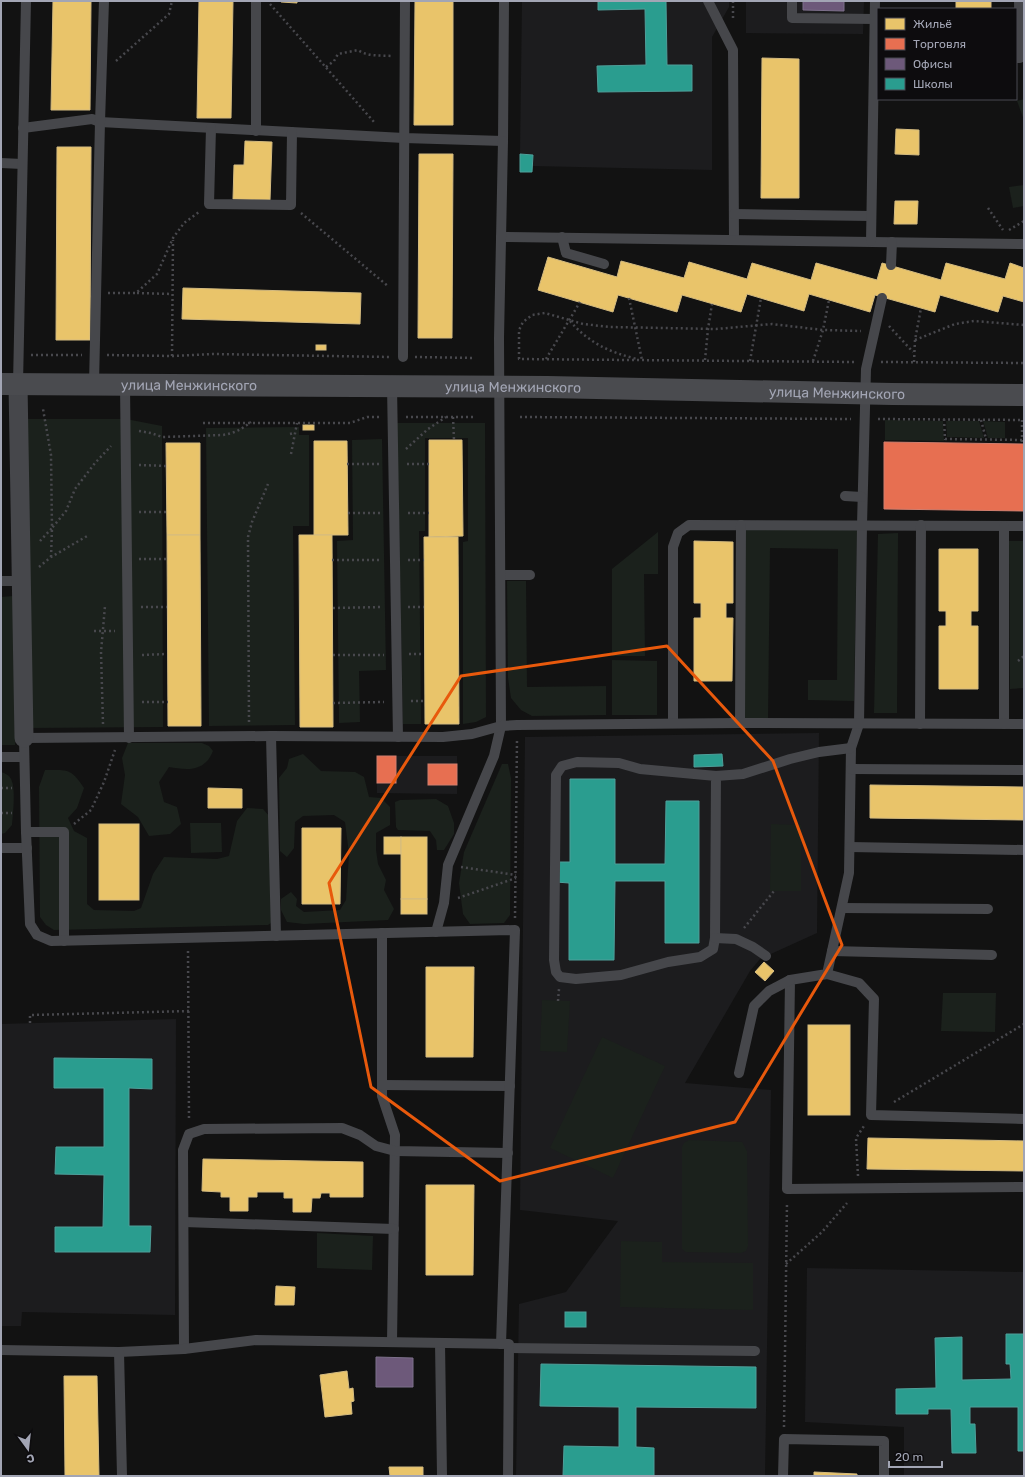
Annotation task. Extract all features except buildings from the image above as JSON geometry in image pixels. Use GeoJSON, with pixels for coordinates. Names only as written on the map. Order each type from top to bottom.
{"type":"FeatureCollection","features":[{"type":"Feature","properties":{"kind":"main road","name":"улица Менжинского"},"geometry":{"type":"LineString","coordinates":[[10,384],[500,387],[865,394],[1024,395]]}},
{"type":"Feature","properties":{"kind":"street"},"geometry":{"type":"LineString","coordinates":[[10,384],[21,581],[24,747]]}},
{"type":"Feature","properties":{"kind":"lane"},"geometry":{"type":"LineString","coordinates":[[10,384],[18,355],[26,1]]}},
{"type":"Feature","properties":{"kind":"lane"},"geometry":{"type":"LineString","coordinates":[[94,384],[104,1]]}},
{"type":"Feature","properties":{"kind":"lane"},"geometry":{"type":"LineString","coordinates":[[256,1],[256,131]]}},
{"type":"Feature","properties":{"kind":"lane"},"geometry":{"type":"LineString","coordinates":[[403,357],[405,1]]}},
{"type":"Feature","properties":{"kind":"lane"},"geometry":{"type":"LineString","coordinates":[[436,932],[444,903],[448,865],[494,756],[501,726],[499,338],[504,1]]}},
{"type":"Feature","properties":{"kind":"lane"},"geometry":{"type":"LineString","coordinates":[[708,1],[732,50],[734,240]]}},
{"type":"Feature","properties":{"kind":"lane"},"geometry":{"type":"LineString","coordinates":[[792,1],[792,18],[875,19]]}},
{"type":"Feature","properties":{"kind":"lane"},"geometry":{"type":"LineString","coordinates":[[871,241],[876,56],[875,1]]}},
{"type":"Feature","properties":{"kind":"lane"},"geometry":{"type":"LineString","coordinates":[[1017,58],[1020,58],[1019,1]]}},
{"type":"Feature","properties":{"kind":"lane"},"geometry":{"type":"LineString","coordinates":[[23,128],[92,120],[100,122],[256,131],[503,141]]}},
{"type":"Feature","properties":{"kind":"lane"},"geometry":{"type":"LineString","coordinates":[[211,128],[209,204],[291,205],[292,132]]}},
{"type":"Feature","properties":{"kind":"lane"},"geometry":{"type":"LineString","coordinates":[[1,163],[22,164]]}},
{"type":"Feature","properties":{"kind":"lane"},"geometry":{"type":"LineString","coordinates":[[734,214],[871,216]]}},
{"type":"Feature","properties":{"kind":"lane"},"geometry":{"type":"LineString","coordinates":[[501,237],[1024,244]]}},
{"type":"Feature","properties":{"kind":"lane"},"geometry":{"type":"LineString","coordinates":[[562,237],[566,253],[604,264]]}},
{"type":"Feature","properties":{"kind":"lane"},"geometry":{"type":"LineString","coordinates":[[891,265],[892,242]]}},
{"type":"Feature","properties":{"kind":"lane"},"geometry":{"type":"LineString","coordinates":[[827,974],[849,873],[850,748],[859,724],[862,497],[866,369],[882,298]]}},
{"type":"Feature","properties":{"kind":"lane"},"geometry":{"type":"LineString","coordinates":[[124,738],[129,703],[125,385]]}},
{"type":"Feature","properties":{"kind":"lane"},"geometry":{"type":"LineString","coordinates":[[392,386],[398,737]]}},
{"type":"Feature","properties":{"kind":"lane"},"geometry":{"type":"LineString","coordinates":[[846,496],[862,497]]}},
{"type":"Feature","properties":{"kind":"lane"},"geometry":{"type":"LineString","coordinates":[[672,724],[673,547],[678,533],[689,525],[1024,526]]}},
{"type":"Feature","properties":{"kind":"lane"},"geometry":{"type":"LineString","coordinates":[[740,723],[741,525]]}},
{"type":"Feature","properties":{"kind":"lane"},"geometry":{"type":"LineString","coordinates":[[920,724],[921,525]]}},
{"type":"Feature","properties":{"kind":"lane"},"geometry":{"type":"LineString","coordinates":[[1004,526],[1004,724]]}},
{"type":"Feature","properties":{"kind":"lane"},"geometry":{"type":"LineString","coordinates":[[501,575],[530,575]]}},
{"type":"Feature","properties":{"kind":"lane"},"geometry":{"type":"LineString","coordinates":[[1,581],[21,581]]}},
{"type":"Feature","properties":{"kind":"lane"},"geometry":{"type":"LineString","coordinates":[[1,757],[24,747],[104,738],[271,736],[443,737],[472,734],[501,726],[517,725],[740,723],[1024,724]]}},
{"type":"Feature","properties":{"kind":"lane"},"geometry":{"type":"LineString","coordinates":[[271,736],[276,936]]}},
{"type":"Feature","properties":{"kind":"lane"},"geometry":{"type":"LineString","coordinates":[[24,747],[30,924],[38,935],[51,941],[515,930],[508,1153],[505,1346],[508,1476]]}},
{"type":"Feature","properties":{"kind":"lane"},"geometry":{"type":"LineString","coordinates":[[716,776],[715,938],[713,949],[700,957],[654,966],[621,975],[560,982],[556,972],[554,960],[556,775],[562,766],[577,762],[619,763],[640,769],[716,776],[743,774],[790,759],[819,752],[850,748]]}},
{"type":"Feature","properties":{"kind":"lane"},"geometry":{"type":"LineString","coordinates":[[850,769],[1024,770]]}},
{"type":"Feature","properties":{"kind":"lane"},"geometry":{"type":"LineString","coordinates":[[26,832],[64,832],[64,941]]}},
{"type":"Feature","properties":{"kind":"lane"},"geometry":{"type":"LineString","coordinates":[[1,848],[27,848]]}},
{"type":"Feature","properties":{"kind":"lane"},"geometry":{"type":"LineString","coordinates":[[850,848],[1024,850]]}},
{"type":"Feature","properties":{"kind":"lane"},"geometry":{"type":"LineString","coordinates":[[842,908],[988,909]]}},
{"type":"Feature","properties":{"kind":"lane"},"geometry":{"type":"LineString","coordinates":[[382,933],[382,1096],[395,1135],[392,1342]]}},
{"type":"Feature","properties":{"kind":"lane"},"geometry":{"type":"LineString","coordinates":[[715,938],[736,939],[753,946],[766,956]]}},
{"type":"Feature","properties":{"kind":"lane"},"geometry":{"type":"LineString","coordinates":[[832,952],[992,955]]}},
{"type":"Feature","properties":{"kind":"lane"},"geometry":{"type":"LineString","coordinates":[[739,1073],[754,1006],[769,991],[790,980],[827,974],[859,983],[874,999],[872,1115],[1024,1119]]}},
{"type":"Feature","properties":{"kind":"lane"},"geometry":{"type":"LineString","coordinates":[[790,980],[787,1189],[1024,1187]]}},
{"type":"Feature","properties":{"kind":"lane"},"geometry":{"type":"LineString","coordinates":[[382,1085],[510,1086]]}},
{"type":"Feature","properties":{"kind":"lane"},"geometry":{"type":"LineString","coordinates":[[184,1350],[183,1150],[189,1134],[204,1129],[342,1128],[360,1135],[376,1146],[395,1151],[508,1153]]}},
{"type":"Feature","properties":{"kind":"lane"},"geometry":{"type":"LineString","coordinates":[[184,1222],[394,1229]]}},
{"type":"Feature","properties":{"kind":"lane"},"geometry":{"type":"LineString","coordinates":[[1,1350],[119,1352],[184,1350],[256,1340],[755,1351]]}},
{"type":"Feature","properties":{"kind":"lane"},"geometry":{"type":"LineString","coordinates":[[440,1343],[442,1476]]}},
{"type":"Feature","properties":{"kind":"lane"},"geometry":{"type":"LineString","coordinates":[[119,1352],[122,1476]]}},
{"type":"Feature","properties":{"kind":"lane"},"geometry":{"type":"LineString","coordinates":[[784,1476],[784,1439],[884,1441],[884,1476]]}},
{"type":"Feature","properties":{"kind":"path"},"geometry":{"type":"LineString","coordinates":[[102,73],[169,14],[172,1]]}},
{"type":"Feature","properties":{"kind":"path"},"geometry":{"type":"LineString","coordinates":[[267,1],[386,137]]}},
{"type":"Feature","properties":{"kind":"path"},"geometry":{"type":"LineString","coordinates":[[326,67],[334,61],[338,54],[347,51],[358,50],[368,55],[404,56]]}},
{"type":"Feature","properties":{"kind":"path"},"geometry":{"type":"LineString","coordinates":[[136,293],[157,274],[173,238],[184,223],[209,204]]}},
{"type":"Feature","properties":{"kind":"path"},"geometry":{"type":"LineString","coordinates":[[291,205],[404,299]]}},
{"type":"Feature","properties":{"kind":"path"},"geometry":{"type":"LineString","coordinates":[[988,208],[1004,232]]}},
{"type":"Feature","properties":{"kind":"path"},"geometry":{"type":"LineString","coordinates":[[172,356],[173,238]]}},
{"type":"Feature","properties":{"kind":"path"},"geometry":{"type":"LineString","coordinates":[[96,292],[172,294]]}},
{"type":"Feature","properties":{"kind":"path"},"geometry":{"type":"LineString","coordinates":[[629,298],[642,360]]}},
{"type":"Feature","properties":{"kind":"path"},"geometry":{"type":"LineString","coordinates":[[750,361],[761,298]]}},
{"type":"Feature","properties":{"kind":"path"},"geometry":{"type":"LineString","coordinates":[[813,362],[829,300]]}},
{"type":"Feature","properties":{"kind":"path"},"geometry":{"type":"LineString","coordinates":[[546,359],[580,302]]}},
{"type":"Feature","properties":{"kind":"path"},"geometry":{"type":"LineString","coordinates":[[705,360],[712,304]]}},
{"type":"Feature","properties":{"kind":"path"},"geometry":{"type":"LineString","coordinates":[[914,362],[914,340],[921,308]]}},
{"type":"Feature","properties":{"kind":"path"},"geometry":{"type":"LineString","coordinates":[[875,331],[822,330],[772,324],[708,329],[610,327],[583,324],[545,313],[532,315],[523,322],[519,330],[519,359],[1024,363]]}},
{"type":"Feature","properties":{"kind":"path"},"geometry":{"type":"LineString","coordinates":[[878,314],[914,352]]}},
{"type":"Feature","properties":{"kind":"path"},"geometry":{"type":"LineString","coordinates":[[569,320],[587,338],[600,346],[626,356],[642,360]]}},
{"type":"Feature","properties":{"kind":"path"},"geometry":{"type":"LineString","coordinates":[[914,340],[955,324],[974,321],[1024,325]]}},
{"type":"Feature","properties":{"kind":"path"},"geometry":{"type":"LineString","coordinates":[[18,355],[172,356],[220,354],[475,358]]}},
{"type":"Feature","properties":{"kind":"path"},"geometry":{"type":"LineString","coordinates":[[37,544],[52,528],[51,455],[43,410]]}},
{"type":"Feature","properties":{"kind":"path"},"geometry":{"type":"LineString","coordinates":[[393,464],[407,448],[428,429],[447,416]]}},
{"type":"Feature","properties":{"kind":"path"},"geometry":{"type":"LineString","coordinates":[[454,416],[454,440]]}},
{"type":"Feature","properties":{"kind":"path"},"geometry":{"type":"LineString","coordinates":[[203,422],[350,423],[367,417],[476,417]]}},
{"type":"Feature","properties":{"kind":"path"},"geometry":{"type":"LineString","coordinates":[[520,417],[1023,420],[1022,444]]}},
{"type":"Feature","properties":{"kind":"path"},"geometry":{"type":"LineString","coordinates":[[944,419],[945,439],[963,441],[1023,440]]}},
{"type":"Feature","properties":{"kind":"path"},"geometry":{"type":"LineString","coordinates":[[981,420],[986,440]]}},
{"type":"Feature","properties":{"kind":"path"},"geometry":{"type":"LineString","coordinates":[[291,454],[297,422]]}},
{"type":"Feature","properties":{"kind":"path"},"geometry":{"type":"LineString","coordinates":[[347,464],[429,464]]}},
{"type":"Feature","properties":{"kind":"path"},"geometry":{"type":"LineString","coordinates":[[126,465],[167,466]]}},
{"type":"Feature","properties":{"kind":"path"},"geometry":{"type":"LineString","coordinates":[[249,737],[248,537],[252,522],[268,484]]}},
{"type":"Feature","properties":{"kind":"path"},"geometry":{"type":"LineString","coordinates":[[126,512],[167,512]]}},
{"type":"Feature","properties":{"kind":"path"},"geometry":{"type":"LineString","coordinates":[[348,513],[429,513]]}},
{"type":"Feature","properties":{"kind":"path"},"geometry":{"type":"LineString","coordinates":[[21,581],[51,557],[89,535]]}},
{"type":"Feature","properties":{"kind":"path"},"geometry":{"type":"LineString","coordinates":[[127,558],[167,559]]}},
{"type":"Feature","properties":{"kind":"path"},"geometry":{"type":"LineString","coordinates":[[332,560],[395,560]]}},
{"type":"Feature","properties":{"kind":"path"},"geometry":{"type":"LineString","coordinates":[[104,738],[101,652],[105,606]]}},
{"type":"Feature","properties":{"kind":"path"},"geometry":{"type":"LineString","coordinates":[[128,607],[167,607]]}},
{"type":"Feature","properties":{"kind":"path"},"geometry":{"type":"LineString","coordinates":[[333,608],[395,607]]}},
{"type":"Feature","properties":{"kind":"path"},"geometry":{"type":"LineString","coordinates":[[94,631],[128,630]]}},
{"type":"Feature","properties":{"kind":"path"},"geometry":{"type":"LineString","coordinates":[[128,655],[167,654]]}},
{"type":"Feature","properties":{"kind":"path"},"geometry":{"type":"LineString","coordinates":[[333,656],[424,654]]}},
{"type":"Feature","properties":{"kind":"path"},"geometry":{"type":"LineString","coordinates":[[333,703],[424,701]]}},
{"type":"Feature","properties":{"kind":"path"},"geometry":{"type":"LineString","coordinates":[[129,703],[168,702]]}},
{"type":"Feature","properties":{"kind":"path"},"geometry":{"type":"LineString","coordinates":[[515,930],[517,725]]}},
{"type":"Feature","properties":{"kind":"path"},"geometry":{"type":"LineString","coordinates":[[64,832],[91,810],[124,738]]}},
{"type":"Feature","properties":{"kind":"path"},"geometry":{"type":"LineString","coordinates":[[1,788],[16,788]]}},
{"type":"Feature","properties":{"kind":"path"},"geometry":{"type":"LineString","coordinates":[[1,813],[16,813]]}},
{"type":"Feature","properties":{"kind":"path"},"geometry":{"type":"LineString","coordinates":[[448,865],[516,876]]}},
{"type":"Feature","properties":{"kind":"path"},"geometry":{"type":"LineString","coordinates":[[444,903],[516,876]]}},
{"type":"Feature","properties":{"kind":"path"},"geometry":{"type":"LineString","coordinates":[[736,939],[774,891]]}},
{"type":"Feature","properties":{"kind":"path"},"geometry":{"type":"LineString","coordinates":[[188,938],[189,1134]]}},
{"type":"Feature","properties":{"kind":"path"},"geometry":{"type":"LineString","coordinates":[[30,1023],[30,1015],[189,1010]]}},
{"type":"Feature","properties":{"kind":"path"},"geometry":{"type":"LineString","coordinates":[[786,1264],[822,1232],[859,1188],[856,1138],[872,1115],[1024,1024]]}},
{"type":"Feature","properties":{"kind":"path"},"geometry":{"type":"LineString","coordinates":[[784,1439],[787,1189]]}},
{"type":"Feature","properties":{"kind":"highlighted area"},"geometry":{"type":"Polygon","coordinates":[[[667,646],[773,761],[842,945],[735,1122],[500,1181],[371,1087],[329,883],[461,676],[667,646]]]}},
{"type":"Feature","properties":{"kind":"shaded area"},"geometry":{"type":"Polygon","coordinates":[[[522,1],[729,1],[729,7],[712,37],[712,170],[533,166],[533,155],[520,154],[522,1]]]}},
{"type":"Feature","properties":{"kind":"shaded area"},"geometry":{"type":"Polygon","coordinates":[[[746,1],[864,1],[863,34],[746,33],[746,1]]]}},
{"type":"Feature","properties":{"kind":"shaded area"},"geometry":{"type":"Polygon","coordinates":[[[1024,99],[1024,120],[1017,101],[1024,99]]]}},
{"type":"Feature","properties":{"kind":"shaded area"},"geometry":{"type":"Polygon","coordinates":[[[1024,185],[1024,206],[1013,208],[1009,187],[1024,185]]]}},
{"type":"Feature","properties":{"kind":"shaded area"},"geometry":{"type":"Polygon","coordinates":[[[27,419],[126,419],[162,426],[163,727],[29,728],[27,419]]]}},
{"type":"Feature","properties":{"kind":"shaded area"},"geometry":{"type":"Polygon","coordinates":[[[885,420],[943,421],[944,441],[885,440],[885,420]]]}},
{"type":"Feature","properties":{"kind":"shaded area"},"geometry":{"type":"Polygon","coordinates":[[[946,421],[979,421],[984,438],[947,437],[946,421]]]}},
{"type":"Feature","properties":{"kind":"shaded area"},"geometry":{"type":"Polygon","coordinates":[[[983,421],[1005,422],[1005,438],[988,438],[983,421]]]}},
{"type":"Feature","properties":{"kind":"shaded area"},"geometry":{"type":"Polygon","coordinates":[[[397,423],[485,423],[486,717],[476,722],[463,724],[463,542],[468,541],[468,438],[425,438],[425,531],[419,531],[421,724],[403,724],[397,423]]]}},
{"type":"Feature","properties":{"kind":"shaded area"},"geometry":{"type":"Polygon","coordinates":[[[299,427],[299,435],[309,435],[309,526],[293,526],[295,725],[209,726],[206,428],[299,427]]]}},
{"type":"Feature","properties":{"kind":"shaded area"},"geometry":{"type":"Polygon","coordinates":[[[382,439],[386,670],[359,671],[360,722],[339,723],[337,541],[353,540],[352,440],[382,439]]]}},
{"type":"Feature","properties":{"kind":"shaded area"},"geometry":{"type":"Polygon","coordinates":[[[745,529],[857,529],[854,701],[808,700],[808,680],[837,680],[838,549],[770,548],[768,720],[744,720],[745,529]]]}},
{"type":"Feature","properties":{"kind":"shaded area"},"geometry":{"type":"Polygon","coordinates":[[[658,532],[658,574],[644,574],[645,656],[612,656],[612,569],[658,532]]]}},
{"type":"Feature","properties":{"kind":"shaded area"},"geometry":{"type":"Polygon","coordinates":[[[898,533],[897,713],[874,713],[878,534],[898,533]]]}},
{"type":"Feature","properties":{"kind":"shaded area"},"geometry":{"type":"Polygon","coordinates":[[[1009,541],[1024,541],[1024,688],[1010,689],[1009,541]]]}},
{"type":"Feature","properties":{"kind":"shaded area"},"geometry":{"type":"Polygon","coordinates":[[[507,581],[526,581],[527,687],[606,686],[606,715],[532,716],[521,710],[511,698],[508,678],[507,581]]]}},
{"type":"Feature","properties":{"kind":"shaded area"},"geometry":{"type":"Polygon","coordinates":[[[13,596],[15,745],[1,745],[1,597],[13,596]]]}},
{"type":"Feature","properties":{"kind":"shaded area"},"geometry":{"type":"Polygon","coordinates":[[[612,660],[657,661],[657,715],[612,715],[612,660]]]}},
{"type":"Feature","properties":{"kind":"shaded area"},"geometry":{"type":"Polygon","coordinates":[[[819,733],[817,933],[760,959],[750,971],[685,1083],[771,1090],[765,1476],[516,1476],[519,1304],[566,1292],[618,1221],[520,1210],[525,737],[819,733]]]}},
{"type":"Feature","properties":{"kind":"shaded area"},"geometry":{"type":"Polygon","coordinates":[[[128,743],[202,743],[209,746],[213,751],[207,761],[193,769],[169,767],[159,782],[164,802],[177,807],[181,824],[170,834],[149,836],[138,817],[121,804],[125,775],[122,758],[128,743]]]}},
{"type":"Feature","properties":{"kind":"shaded area"},"geometry":{"type":"Polygon","coordinates":[[[303,754],[321,771],[355,772],[364,777],[369,797],[381,798],[390,807],[390,825],[376,833],[378,864],[386,880],[384,890],[394,909],[388,920],[304,924],[287,922],[281,910],[281,899],[291,892],[297,899],[296,906],[304,912],[340,910],[346,900],[349,854],[345,822],[334,815],[303,816],[295,822],[294,848],[287,857],[280,851],[279,778],[287,768],[289,759],[303,754]]]}},
{"type":"Feature","properties":{"kind":"shaded area"},"geometry":{"type":"Polygon","coordinates":[[[377,756],[457,756],[457,794],[377,793],[377,756]]]}},
{"type":"Feature","properties":{"kind":"shaded area"},"geometry":{"type":"Polygon","coordinates":[[[502,764],[508,764],[511,778],[510,915],[504,923],[470,924],[463,914],[459,883],[464,852],[502,764]]]}},
{"type":"Feature","properties":{"kind":"shaded area"},"geometry":{"type":"Polygon","coordinates":[[[45,770],[64,770],[76,777],[84,788],[77,808],[68,818],[74,831],[87,838],[87,904],[94,910],[134,911],[141,908],[153,874],[164,857],[217,859],[229,856],[237,821],[247,808],[263,809],[270,817],[271,923],[268,925],[54,930],[46,925],[40,917],[39,787],[45,770]]]}},
{"type":"Feature","properties":{"kind":"shaded area"},"geometry":{"type":"Polygon","coordinates":[[[1,772],[7,774],[11,779],[13,783],[14,795],[12,825],[5,833],[1,834],[1,772]]]}},
{"type":"Feature","properties":{"kind":"shaded area"},"geometry":{"type":"Polygon","coordinates":[[[436,799],[448,806],[454,823],[454,834],[444,850],[437,850],[436,840],[430,831],[398,830],[396,827],[395,802],[400,800],[436,799]]]}},
{"type":"Feature","properties":{"kind":"shaded area"},"geometry":{"type":"Polygon","coordinates":[[[190,823],[221,823],[222,852],[191,853],[190,823]]]}},
{"type":"Feature","properties":{"kind":"shaded area"},"geometry":{"type":"Polygon","coordinates":[[[771,824],[801,825],[801,891],[770,891],[771,824]]]}},
{"type":"Feature","properties":{"kind":"shaded area"},"geometry":{"type":"Polygon","coordinates":[[[943,993],[996,993],[995,1032],[941,1031],[943,993]]]}},
{"type":"Feature","properties":{"kind":"shaded area"},"geometry":{"type":"Polygon","coordinates":[[[542,1000],[570,1001],[567,1052],[540,1051],[542,1000]]]}},
{"type":"Feature","properties":{"kind":"shaded area"},"geometry":{"type":"Polygon","coordinates":[[[176,1019],[175,1315],[22,1312],[21,1326],[1,1326],[1,1024],[176,1019]]]}},
{"type":"Feature","properties":{"kind":"shaded area"},"geometry":{"type":"Polygon","coordinates":[[[602,1037],[665,1066],[613,1178],[550,1148],[602,1037]]]}},
{"type":"Feature","properties":{"kind":"shaded area"},"geometry":{"type":"Polygon","coordinates":[[[689,1140],[742,1142],[747,1151],[748,1246],[746,1251],[741,1253],[686,1252],[682,1249],[682,1147],[684,1143],[689,1140]]]}},
{"type":"Feature","properties":{"kind":"shaded area"},"geometry":{"type":"Polygon","coordinates":[[[317,1233],[373,1236],[372,1270],[317,1268],[317,1233]]]}},
{"type":"Feature","properties":{"kind":"shaded area"},"geometry":{"type":"Polygon","coordinates":[[[621,1241],[662,1242],[662,1262],[753,1263],[753,1310],[620,1307],[621,1241]]]}},
{"type":"Feature","properties":{"kind":"shaded area"},"geometry":{"type":"Polygon","coordinates":[[[807,1268],[1024,1272],[1024,1476],[904,1476],[904,1427],[805,1422],[807,1268]]]}}]}
